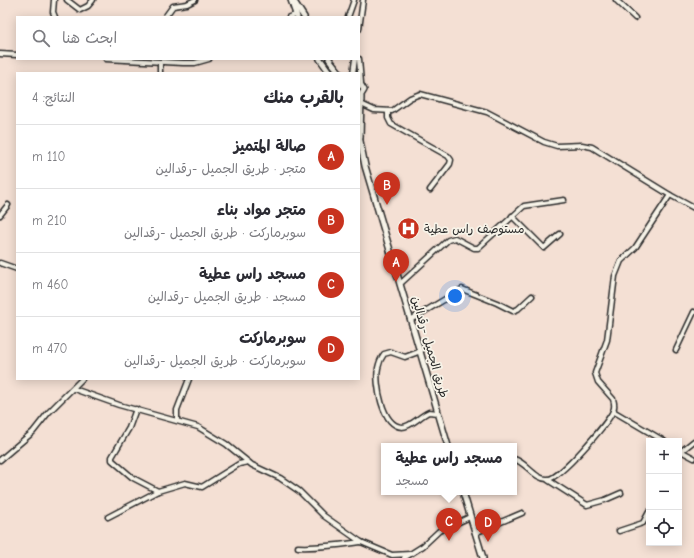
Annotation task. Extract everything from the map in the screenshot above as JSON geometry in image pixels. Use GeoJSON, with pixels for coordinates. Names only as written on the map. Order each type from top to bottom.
{"type":"FeatureCollection","features":[{"type":"Feature","properties":{"kind":"main road"},"geometry":{"type":"LineString","coordinates":[[292,0],[298,13]]}},
{"type":"Feature","properties":{"kind":"main road"},"geometry":{"type":"LineString","coordinates":[[292,0],[298,13]]}},
{"type":"Feature","properties":{"kind":"main road"},"geometry":{"type":"LineString","coordinates":[[321,60],[329,72]]}},
{"type":"Feature","properties":{"kind":"main road"},"geometry":{"type":"LineString","coordinates":[[330,60],[339,72]]}},
{"type":"Feature","properties":{"kind":"main road","name":"طريق الجميل -رقدالين"},"geometry":{"type":"LineString","coordinates":[[360,83],[364,90],[360,97],[360,120]]}},
{"type":"Feature","properties":{"kind":"main road","name":"طريق الجميل -رقدالين"},"geometry":{"type":"LineString","coordinates":[[360,142],[365,166],[412,319],[447,443]]}},
{"type":"Feature","properties":{"kind":"main road"},"geometry":{"type":"LineString","coordinates":[[464,495],[483,558]]}},
{"type":"Feature","properties":{"kind":"street"},"geometry":{"type":"LineString","coordinates":[[54,0],[54,16]]}},
{"type":"Feature","properties":{"kind":"street"},"geometry":{"type":"LineString","coordinates":[[67,0],[80,10],[88,6],[93,0]]}},
{"type":"Feature","properties":{"kind":"street"},"geometry":{"type":"LineString","coordinates":[[166,16],[173,6],[172,0]]}},
{"type":"Feature","properties":{"kind":"street"},"geometry":{"type":"LineString","coordinates":[[173,6],[187,4],[195,0]]}},
{"type":"Feature","properties":{"kind":"street"},"geometry":{"type":"LineString","coordinates":[[348,16],[354,0]]}},
{"type":"Feature","properties":{"kind":"street"},"geometry":{"type":"LineString","coordinates":[[360,22],[363,0]]}},
{"type":"Feature","properties":{"kind":"street"},"geometry":{"type":"LineString","coordinates":[[616,0],[635,18]]}},
{"type":"Feature","properties":{"kind":"street"},"geometry":{"type":"LineString","coordinates":[[0,54],[16,55]]}},
{"type":"Feature","properties":{"kind":"street"},"geometry":{"type":"LineString","coordinates":[[142,60],[195,63],[206,60]]}},
{"type":"Feature","properties":{"kind":"street"},"geometry":{"type":"LineString","coordinates":[[353,72],[355,60]]}},
{"type":"Feature","properties":{"kind":"street"},"geometry":{"type":"LineString","coordinates":[[359,60],[360,72]]}},
{"type":"Feature","properties":{"kind":"street"},"geometry":{"type":"LineString","coordinates":[[160,62],[160,72]]}},
{"type":"Feature","properties":{"kind":"street"},"geometry":{"type":"LineString","coordinates":[[361,104],[374,110],[388,112],[395,110],[410,98],[420,94],[487,112],[544,142],[557,146],[582,145],[592,147],[694,208]]}},
{"type":"Feature","properties":{"kind":"street"},"geometry":{"type":"LineString","coordinates":[[388,112],[388,118],[392,124],[448,156],[451,160],[449,166],[430,190]]}},
{"type":"Feature","properties":{"kind":"street"},"geometry":{"type":"LineString","coordinates":[[548,480],[560,474],[580,453],[613,411],[613,399],[598,382],[595,373],[607,340],[614,276],[621,261],[635,248],[670,195]]}},
{"type":"Feature","properties":{"kind":"street"},"geometry":{"type":"LineString","coordinates":[[400,284],[448,240],[455,238],[474,248],[478,248],[524,206],[564,200]]}},
{"type":"Feature","properties":{"kind":"street"},"geometry":{"type":"LineString","coordinates":[[0,215],[8,205]]}},
{"type":"Feature","properties":{"kind":"street"},"geometry":{"type":"LineString","coordinates":[[512,216],[544,248],[560,234]]}},
{"type":"Feature","properties":{"kind":"street"},"geometry":{"type":"LineString","coordinates":[[0,263],[16,269]]}},
{"type":"Feature","properties":{"kind":"street"},"geometry":{"type":"LineString","coordinates":[[412,319],[462,289],[513,311],[518,309],[532,296]]}},
{"type":"Feature","properties":{"kind":"street"},"geometry":{"type":"LineString","coordinates":[[676,350],[694,312]]}},
{"type":"Feature","properties":{"kind":"street"},"geometry":{"type":"LineString","coordinates":[[421,351],[405,356],[391,352],[384,354],[378,369],[377,380],[383,409],[387,417],[399,426],[404,427],[429,412],[438,413]]}},
{"type":"Feature","properties":{"kind":"street"},"geometry":{"type":"LineString","coordinates":[[0,460],[33,432],[48,413],[74,389],[81,380]]}},
{"type":"Feature","properties":{"kind":"street"},"geometry":{"type":"LineString","coordinates":[[177,420],[177,410],[189,380]]}},
{"type":"Feature","properties":{"kind":"street"},"geometry":{"type":"LineString","coordinates":[[74,389],[198,427],[212,435],[249,462],[294,488],[324,516],[361,542],[392,557],[410,554]]}},
{"type":"Feature","properties":{"kind":"street"},"geometry":{"type":"LineString","coordinates":[[136,409],[112,460],[133,478],[158,491]]}},
{"type":"Feature","properties":{"kind":"street"},"geometry":{"type":"LineString","coordinates":[[613,411],[659,438]]}},
{"type":"Feature","properties":{"kind":"street"},"geometry":{"type":"LineString","coordinates":[[682,449],[694,441]]}},
{"type":"Feature","properties":{"kind":"street"},"geometry":{"type":"LineString","coordinates":[[682,452],[694,458]]}},
{"type":"Feature","properties":{"kind":"street"},"geometry":{"type":"LineString","coordinates":[[517,460],[536,475],[548,480],[587,505],[605,500],[621,493]]}},
{"type":"Feature","properties":{"kind":"street"},"geometry":{"type":"LineString","coordinates":[[108,517],[158,491],[185,483],[202,487],[239,464],[249,462]]}},
{"type":"Feature","properties":{"kind":"street"},"geometry":{"type":"LineString","coordinates":[[475,533],[522,513]]}},
{"type":"Feature","properties":{"kind":"street"},"geometry":{"type":"LineString","coordinates":[[404,558],[423,546],[439,531],[470,517]]}},
{"type":"Feature","properties":{"kind":"street"},"geometry":{"type":"LineString","coordinates":[[619,531],[643,523],[646,518]]}},
{"type":"Feature","properties":{"kind":"street"},"geometry":{"type":"LineString","coordinates":[[298,547],[324,548],[334,545],[361,542]]}},
{"type":"Feature","properties":{"kind":"place","name":"متجر مواد بناء"},"geometry":{"type":"Point","coordinates":[387,205]}},
{"type":"Feature","properties":{"kind":"place","name":"مستوصف راس عطية"},"geometry":{"type":"Point","coordinates":[409,229]}},
{"type":"Feature","properties":{"kind":"place","name":"صالة المتميز"},"geometry":{"type":"Point","coordinates":[396,282]}},
{"type":"Feature","properties":{"kind":"place","name":"مسجد راس عطية"},"geometry":{"type":"Point","coordinates":[449,541]}},
{"type":"Feature","properties":{"kind":"place","name":"سوبرماركت"},"geometry":{"type":"Point","coordinates":[488,542]}}]}
